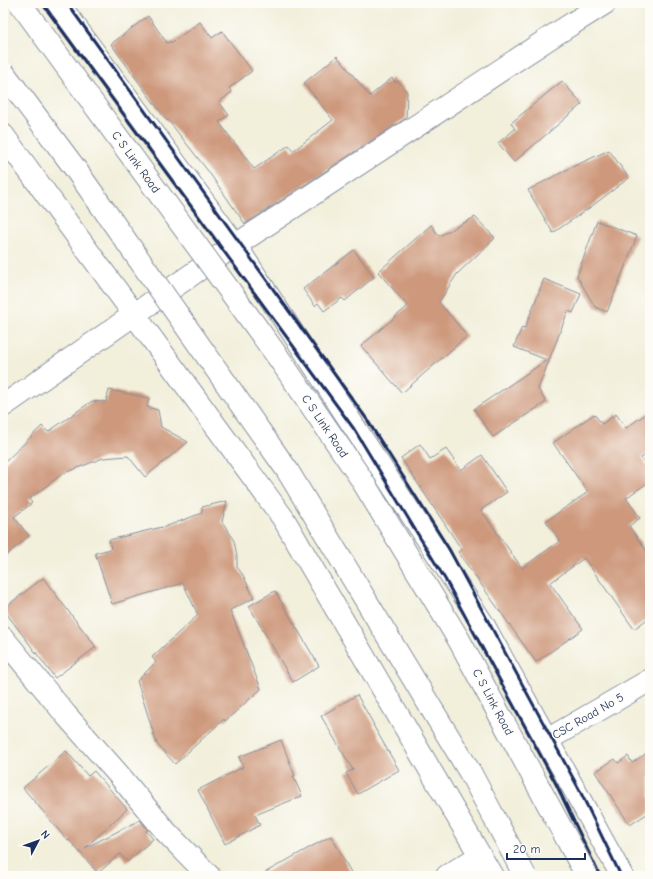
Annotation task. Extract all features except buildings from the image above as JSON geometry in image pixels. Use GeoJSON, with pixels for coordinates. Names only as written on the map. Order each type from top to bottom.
{"type":"FeatureCollection","features":[{"type":"Feature","properties":{"kind":"street","name":"C S Link Road"},"geometry":{"type":"LineString","coordinates":[[20,3],[278,357],[360,478],[460,640],[587,876]]}},
{"type":"Feature","properties":{"kind":"street"},"geometry":{"type":"LineString","coordinates":[[58,3],[236,246],[484,624],[622,876]]}},
{"type":"Feature","properties":{"kind":"street"},"geometry":{"type":"LineString","coordinates":[[3,406],[236,246],[551,37],[605,3]]}},
{"type":"Feature","properties":{"kind":"street"},"geometry":{"type":"LineString","coordinates":[[3,72],[74,166],[287,470],[471,774],[524,876]]}},
{"type":"Feature","properties":{"kind":"street"},"geometry":{"type":"LineString","coordinates":[[3,135],[283,518],[492,876]]}},
{"type":"Feature","properties":{"kind":"street"},"geometry":{"type":"LineString","coordinates":[[3,638],[66,715],[119,775],[167,833],[209,876]]}},
{"type":"Feature","properties":{"kind":"street","name":"CSC Road No 5"},"geometry":{"type":"LineString","coordinates":[[547,740],[650,680]]}},
{"type":"Feature","properties":{"kind":"street"},"geometry":{"type":"LineString","coordinates":[[447,876],[480,856]]}},
{"type":"Feature","properties":{"kind":"railway"},"geometry":{"type":"LineString","coordinates":[[42,3],[354,429],[445,579],[556,784],[600,876]]}},
{"type":"Feature","properties":{"kind":"railway"},"geometry":{"type":"LineString","coordinates":[[67,3],[366,418],[449,549],[579,789],[621,876]]}}]}
